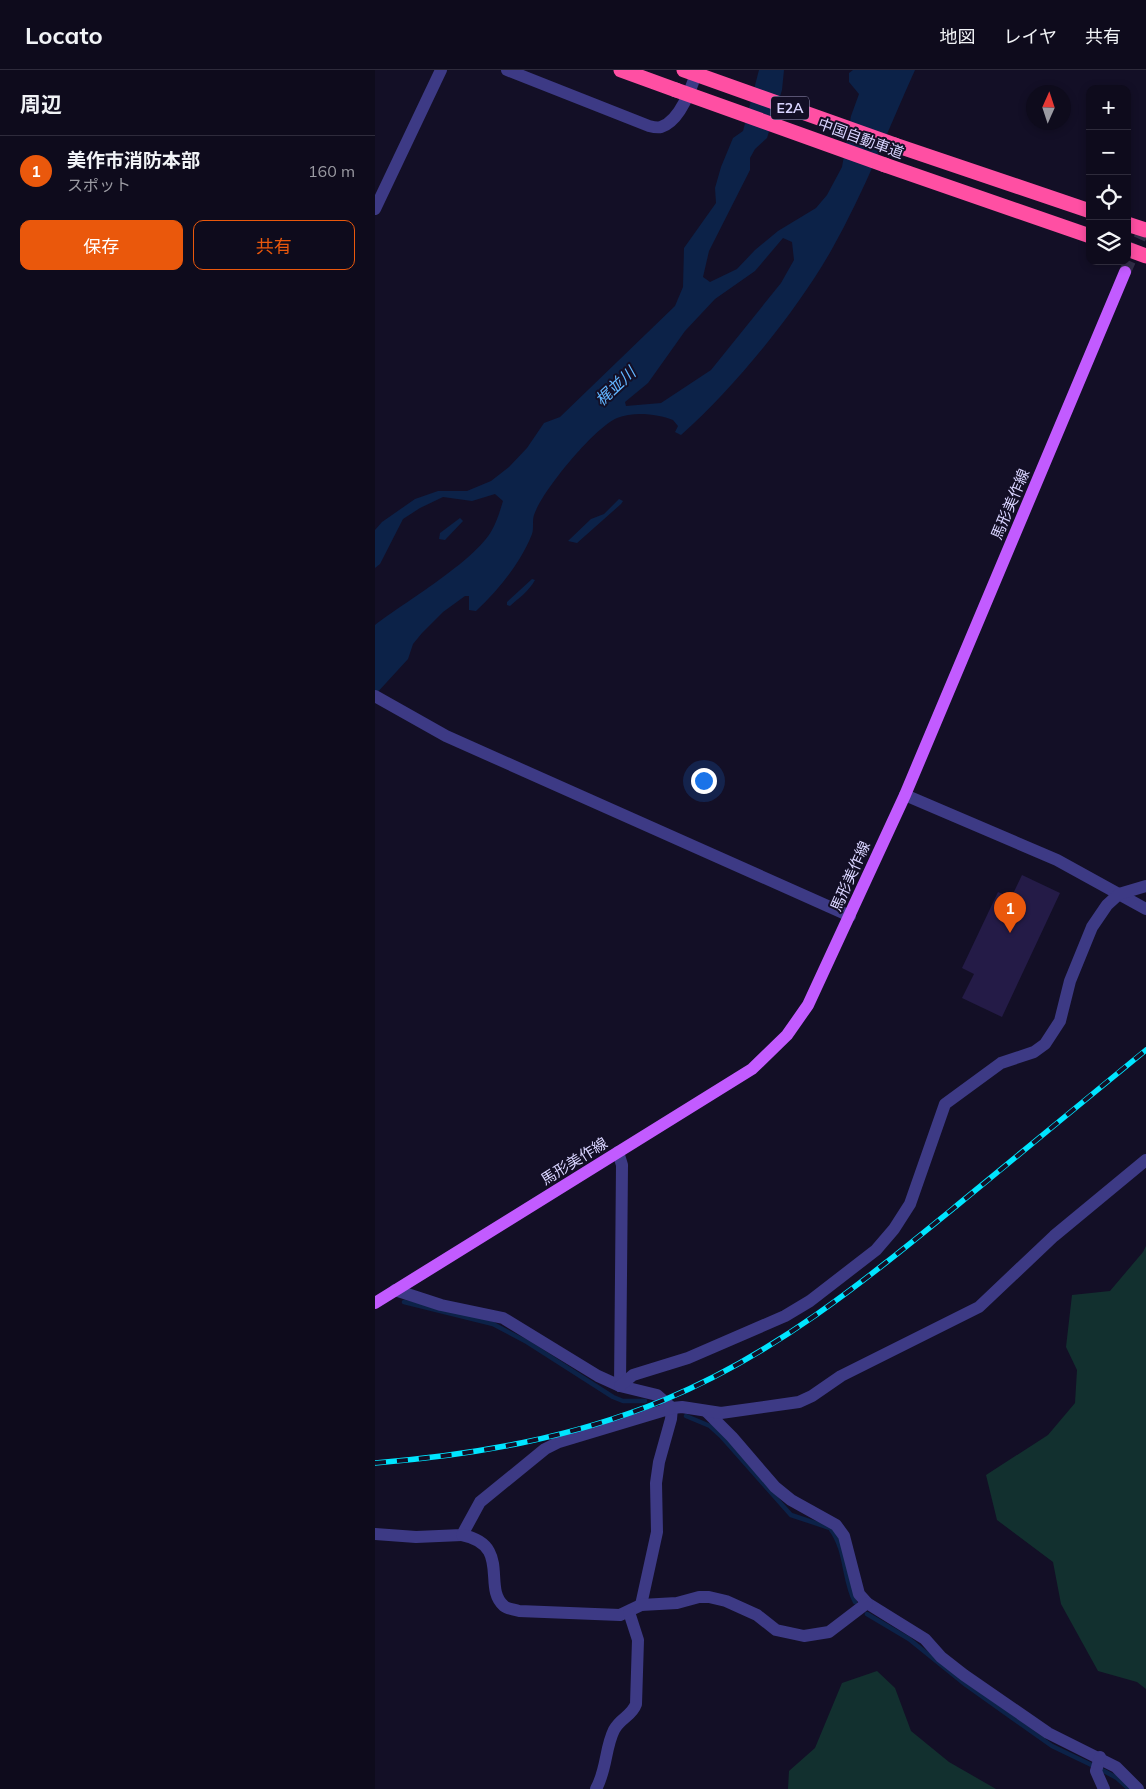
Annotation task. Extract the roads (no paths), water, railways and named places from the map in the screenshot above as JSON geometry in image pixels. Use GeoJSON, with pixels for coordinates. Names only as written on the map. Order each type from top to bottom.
{"type":"FeatureCollection","features":[{"type":"Feature","properties":{"kind":"highway","name":"中国自動車道"},"geometry":{"type":"LineString","coordinates":[[621,70],[1086,235]]}},
{"type":"Feature","properties":{"kind":"highway","name":"中国自動車道"},"geometry":{"type":"LineString","coordinates":[[684,70],[895,145],[1086,210]]}},
{"type":"Feature","properties":{"kind":"highway"},"geometry":{"type":"LineString","coordinates":[[1131,225],[1146,230]]}},
{"type":"Feature","properties":{"kind":"highway"},"geometry":{"type":"LineString","coordinates":[[1131,250],[1146,256]]}},
{"type":"Feature","properties":{"kind":"main road","name":"馬形美作線"},"geometry":{"type":"LineString","coordinates":[[375,1303],[752,1069],[787,1035],[808,1005],[905,796],[1125,272]]}},
{"type":"Feature","properties":{"kind":"street"},"geometry":{"type":"LineString","coordinates":[[375,209],[441,70]]}},
{"type":"Feature","properties":{"kind":"street"},"geometry":{"type":"LineString","coordinates":[[507,70],[649,126],[660,127],[669,122],[678,112],[697,70]]}},
{"type":"Feature","properties":{"kind":"street"},"geometry":{"type":"LineString","coordinates":[[375,696],[455,740],[850,916]]}},
{"type":"Feature","properties":{"kind":"street"},"geometry":{"type":"LineString","coordinates":[[905,796],[1057,860],[1146,908]]}},
{"type":"Feature","properties":{"kind":"street"},"geometry":{"type":"LineString","coordinates":[[619,1386],[633,1375],[659,1365],[688,1358],[785,1316],[810,1301],[876,1250],[894,1229],[910,1204],[945,1104],[1001,1063],[1034,1052],[1045,1044],[1060,1022],[1070,982],[1092,926],[1107,905],[1119,894],[1146,886]]}},
{"type":"Feature","properties":{"kind":"street"},"geometry":{"type":"LineString","coordinates":[[619,1152],[622,1165],[619,1386]]}},
{"type":"Feature","properties":{"kind":"street"},"geometry":{"type":"LineString","coordinates":[[462,1535],[480,1502],[545,1449],[559,1442],[672,1408],[682,1407],[721,1413],[799,1402],[841,1376],[979,1307],[1054,1236],[1146,1160]]}},
{"type":"Feature","properties":{"kind":"street"},"geometry":{"type":"LineString","coordinates":[[395,1290],[441,1304],[503,1318],[598,1376],[619,1386],[657,1395],[672,1408]]}},
{"type":"Feature","properties":{"kind":"street"},"geometry":{"type":"LineString","coordinates":[[641,1605],[657,1532],[657,1476],[671,1420],[672,1408]]}},
{"type":"Feature","properties":{"kind":"street"},"geometry":{"type":"LineString","coordinates":[[707,1412],[732,1437],[775,1487],[791,1500],[836,1525],[844,1536],[859,1594],[867,1603],[925,1639],[941,1657],[964,1675],[1048,1733],[1080,1750],[1099,1757],[1115,1767],[1138,1789]]}},
{"type":"Feature","properties":{"kind":"street"},"geometry":{"type":"LineString","coordinates":[[375,1534],[415,1537],[462,1535],[475,1538],[485,1545],[491,1558],[498,1598],[504,1606],[519,1611],[620,1615],[641,1605],[677,1603],[699,1597],[709,1597],[727,1601],[757,1615],[776,1630],[787,1634],[804,1636],[829,1632],[867,1603]]}},
{"type":"Feature","properties":{"kind":"street"},"geometry":{"type":"LineString","coordinates":[[596,1789],[605,1772],[614,1731],[619,1722],[633,1713],[636,1704],[639,1640],[629,1612]]}},
{"type":"Feature","properties":{"kind":"street"},"geometry":{"type":"LineString","coordinates":[[1099,1757],[1096,1771],[1104,1789]]}},
{"type":"Feature","properties":{"kind":"water","name":"梶並川"},"geometry":{"type":"Polygon","coordinates":[[[759,70],[784,70],[782,90],[767,138],[755,149],[750,158],[750,170],[709,251],[703,277],[710,282],[737,269],[755,250],[778,231],[816,208],[827,195],[842,167],[851,116],[859,94],[849,82],[849,73],[853,70],[915,70],[865,183],[832,249],[818,273],[783,323],[743,372],[681,435],[675,432],[678,426],[673,420],[660,416],[638,414],[617,418],[595,434],[570,461],[547,491],[534,515],[533,532],[528,543],[500,586],[476,611],[469,610],[469,596],[465,596],[443,612],[422,633],[413,644],[408,659],[375,695],[375,625],[438,581],[471,555],[492,530],[503,501],[495,494],[472,501],[443,497],[420,508],[403,519],[380,564],[375,568],[375,530],[382,522],[415,499],[438,491],[467,491],[491,481],[509,467],[527,448],[544,423],[560,417],[675,306],[683,287],[684,248],[716,203],[715,188],[721,167],[733,138],[743,131],[759,70]],[[783,238],[755,271],[715,299],[685,331],[648,383],[625,402],[626,406],[661,403],[711,370],[781,283],[794,260],[792,242],[783,238]]]}},
{"type":"Feature","properties":{"kind":"water"},"geometry":{"type":"Polygon","coordinates":[[[619,499],[623,501],[621,504],[577,543],[568,541],[591,519],[604,514],[619,499]]]}},
{"type":"Feature","properties":{"kind":"water"},"geometry":{"type":"Polygon","coordinates":[[[460,518],[463,521],[445,540],[439,539],[440,533],[460,518]]]}},
{"type":"Feature","properties":{"kind":"water"},"geometry":{"type":"Polygon","coordinates":[[[532,579],[535,580],[527,591],[510,606],[507,605],[507,602],[532,579]]]}},
{"type":"Feature","properties":{"kind":"waterway"},"geometry":{"type":"LineString","coordinates":[[404,1302],[493,1324],[527,1342],[613,1397],[623,1401],[645,1401]]}},
{"type":"Feature","properties":{"kind":"waterway"},"geometry":{"type":"LineString","coordinates":[[686,1416],[710,1426],[721,1436],[791,1515],[830,1528],[839,1546],[848,1584],[855,1602]]}},
{"type":"Feature","properties":{"kind":"waterway"},"geometry":{"type":"LineString","coordinates":[[867,1614],[909,1639],[966,1685],[1052,1746],[1117,1778],[1129,1789]]}},
{"type":"Feature","properties":{"kind":"tunnel"},"geometry":{"type":"LineString","coordinates":[[1125,272],[1146,224]]}},
{"type":"Feature","properties":{"kind":"railway"},"geometry":{"type":"LineString","coordinates":[[375,1463],[486,1450],[558,1435],[629,1413],[705,1382],[781,1338],[852,1289],[1146,1050]]}},
{"type":"Feature","properties":{"kind":"place","name":"美作市消防本部"},"geometry":{"type":"Point","coordinates":[1010,933]}}]}
